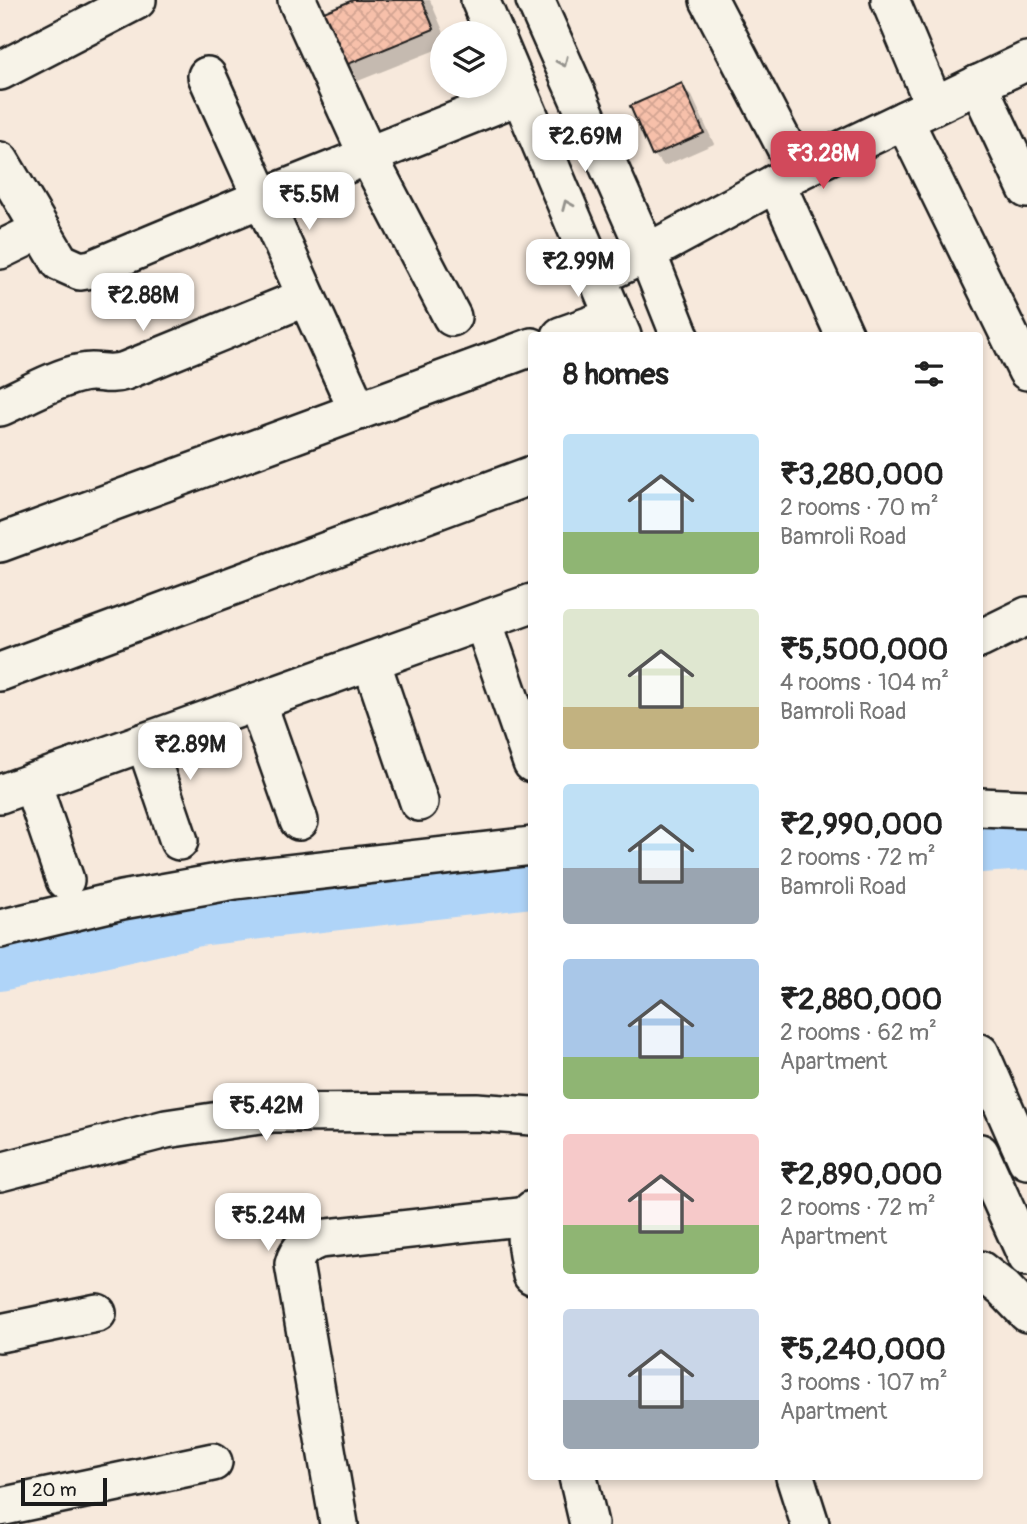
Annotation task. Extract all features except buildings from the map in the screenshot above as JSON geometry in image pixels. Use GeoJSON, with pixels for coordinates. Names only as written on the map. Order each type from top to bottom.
{"type":"FeatureCollection","features":[{"type":"Feature","properties":{"kind":"street"},"geometry":{"type":"LineString","coordinates":[[0,71],[137,0]]}},
{"type":"Feature","properties":{"kind":"street"},"geometry":{"type":"LineString","coordinates":[[297,0],[368,156],[452,317]]}},
{"type":"Feature","properties":{"kind":"street"},"geometry":{"type":"LineString","coordinates":[[480,0],[489,21]]}},
{"type":"Feature","properties":{"kind":"street"},"geometry":{"type":"LineString","coordinates":[[535,0],[647,253],[678,332]]}},
{"type":"Feature","properties":{"kind":"street"},"geometry":{"type":"LineString","coordinates":[[709,0],[787,177],[844,332]]}},
{"type":"Feature","properties":{"kind":"street"},"geometry":{"type":"LineString","coordinates":[[890,0],[919,113],[1027,371]]}},
{"type":"Feature","properties":{"kind":"street"},"geometry":{"type":"LineString","coordinates":[[597,276],[647,253],[787,177],[1027,61]]}},
{"type":"Feature","properties":{"kind":"street"},"geometry":{"type":"LineString","coordinates":[[507,63],[618,326],[584,332]]}},
{"type":"Feature","properties":{"kind":"street"},"geometry":{"type":"LineString","coordinates":[[207,76],[358,411]]}},
{"type":"Feature","properties":{"kind":"street"},"geometry":{"type":"LineString","coordinates":[[978,84],[1027,189]]}},
{"type":"Feature","properties":{"kind":"street"},"geometry":{"type":"LineString","coordinates":[[0,161],[60,262],[80,271],[92,269],[520,95]]}},
{"type":"Feature","properties":{"kind":"street"},"geometry":{"type":"LineString","coordinates":[[0,250],[41,230]]}},
{"type":"Feature","properties":{"kind":"street"},"geometry":{"type":"LineString","coordinates":[[0,407],[76,374],[92,372],[108,375],[125,371],[306,297]]}},
{"type":"Feature","properties":{"kind":"street"},"geometry":{"type":"LineString","coordinates":[[0,543],[528,348]]}},
{"type":"Feature","properties":{"kind":"street"},"geometry":{"type":"LineString","coordinates":[[0,673],[528,476]]}},
{"type":"Feature","properties":{"kind":"street"},"geometry":{"type":"LineString","coordinates":[[65,880],[16,789],[528,604]]}},
{"type":"Feature","properties":{"kind":"street"},"geometry":{"type":"LineString","coordinates":[[983,638],[1027,616]]}},
{"type":"Feature","properties":{"kind":"street"},"geometry":{"type":"LineString","coordinates":[[483,621],[528,751]]}},
{"type":"Feature","properties":{"kind":"street"},"geometry":{"type":"LineString","coordinates":[[372,661],[419,802]]}},
{"type":"Feature","properties":{"kind":"street"},"geometry":{"type":"LineString","coordinates":[[257,702],[299,821]]}},
{"type":"Feature","properties":{"kind":"street"},"geometry":{"type":"LineString","coordinates":[[145,742],[179,841]]}},
{"type":"Feature","properties":{"kind":"street"},"geometry":{"type":"LineString","coordinates":[[983,807],[1027,809]]}},
{"type":"Feature","properties":{"kind":"street"},"geometry":{"type":"LineString","coordinates":[[0,929],[122,900],[235,880],[528,846]]}},
{"type":"Feature","properties":{"kind":"street"},"geometry":{"type":"LineString","coordinates":[[983,1060],[1027,1160]]}},
{"type":"Feature","properties":{"kind":"street"},"geometry":{"type":"LineString","coordinates":[[0,1172],[166,1129],[273,1112],[476,1112],[528,1116]]}},
{"type":"Feature","properties":{"kind":"street"},"geometry":{"type":"LineString","coordinates":[[983,1160],[1027,1257]]}},
{"type":"Feature","properties":{"kind":"street"},"geometry":{"type":"LineString","coordinates":[[339,1524],[295,1264],[297,1253],[319,1239],[528,1213]]}},
{"type":"Feature","properties":{"kind":"street"},"geometry":{"type":"LineString","coordinates":[[528,1225],[528,1257]]}},
{"type":"Feature","properties":{"kind":"street"},"geometry":{"type":"LineString","coordinates":[[983,1272],[1027,1313]]}},
{"type":"Feature","properties":{"kind":"street"},"geometry":{"type":"LineString","coordinates":[[0,1333],[97,1313]]}},
{"type":"Feature","properties":{"kind":"street"},"geometry":{"type":"LineString","coordinates":[[0,1507],[214,1462]]}},
{"type":"Feature","properties":{"kind":"street"},"geometry":{"type":"LineString","coordinates":[[579,1480],[589,1524]]}},
{"type":"Feature","properties":{"kind":"street"},"geometry":{"type":"LineString","coordinates":[[796,1480],[810,1524]]}},
{"type":"Feature","properties":{"kind":"waterway"},"geometry":{"type":"LineString","coordinates":[[983,847],[1027,844]]}},
{"type":"Feature","properties":{"kind":"waterway"},"geometry":{"type":"LineString","coordinates":[[0,965],[199,920],[528,882]]}}]}
